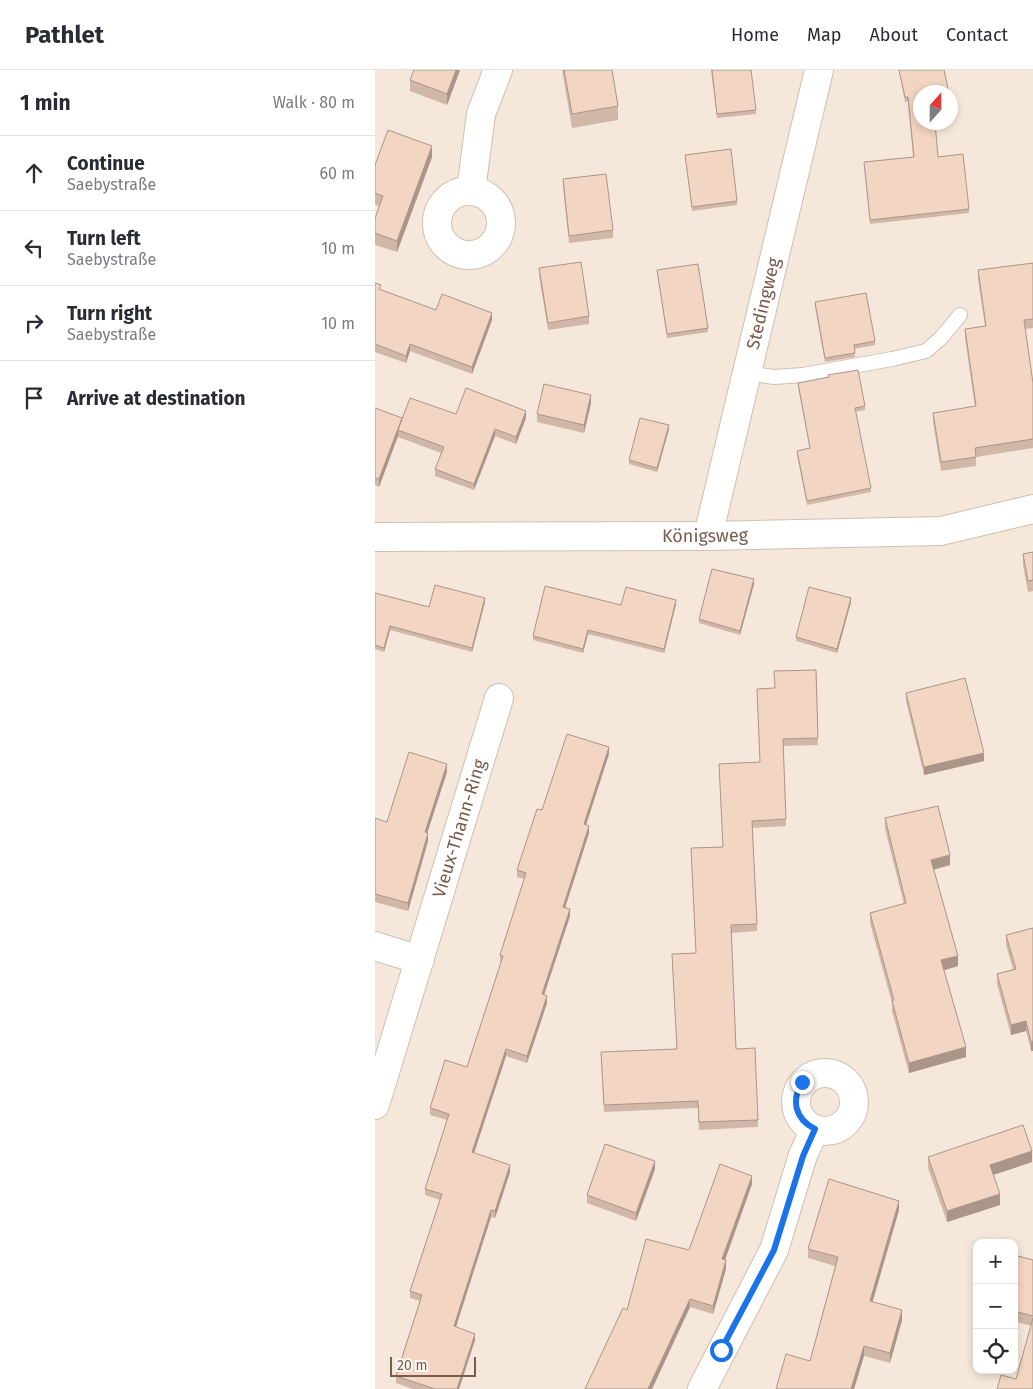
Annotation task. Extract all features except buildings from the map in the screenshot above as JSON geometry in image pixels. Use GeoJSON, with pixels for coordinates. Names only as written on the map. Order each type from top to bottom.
{"type":"FeatureCollection","features":[{"type":"Feature","properties":{"kind":"street"},"geometry":{"type":"LineString","coordinates":[[471,191],[481,114],[498,70]]}},
{"type":"Feature","properties":{"kind":"street","name":"Stedingweg"},"geometry":{"type":"LineString","coordinates":[[708,536],[819,70]]}},
{"type":"Feature","properties":{"kind":"street","name":"Königsweg"},"geometry":{"type":"LineString","coordinates":[[375,537],[708,536],[941,531],[1033,509]]}},
{"type":"Feature","properties":{"kind":"street","name":"Vieux-Thann-Ring"},"geometry":{"type":"LineString","coordinates":[[375,1105],[499,698]]}},
{"type":"Feature","properties":{"kind":"street"},"geometry":{"type":"LineString","coordinates":[[375,946],[420,960]]}},
{"type":"Feature","properties":{"kind":"street"},"geometry":{"type":"LineString","coordinates":[[702,1389],[774,1250],[803,1156],[815,1129]]}},
{"type":"Feature","properties":{"kind":"lane"},"geometry":{"type":"LineString","coordinates":[[747,373],[774,376],[803,375],[926,351],[941,338],[960,315]]}},
{"type":"Feature","properties":{"kind":"shaded area"},"geometry":{"type":"Polygon","coordinates":[[[375,70],[1033,70],[1033,1389],[375,1389],[375,70]]]}},
{"type":"Feature","properties":{"kind":"route"},"geometry":{"type":"LineString","coordinates":[[721,1350],[774,1250],[803,1156],[815,1129],[807,1125],[800,1118],[796,1109],[797,1090],[802,1082]]}}]}
